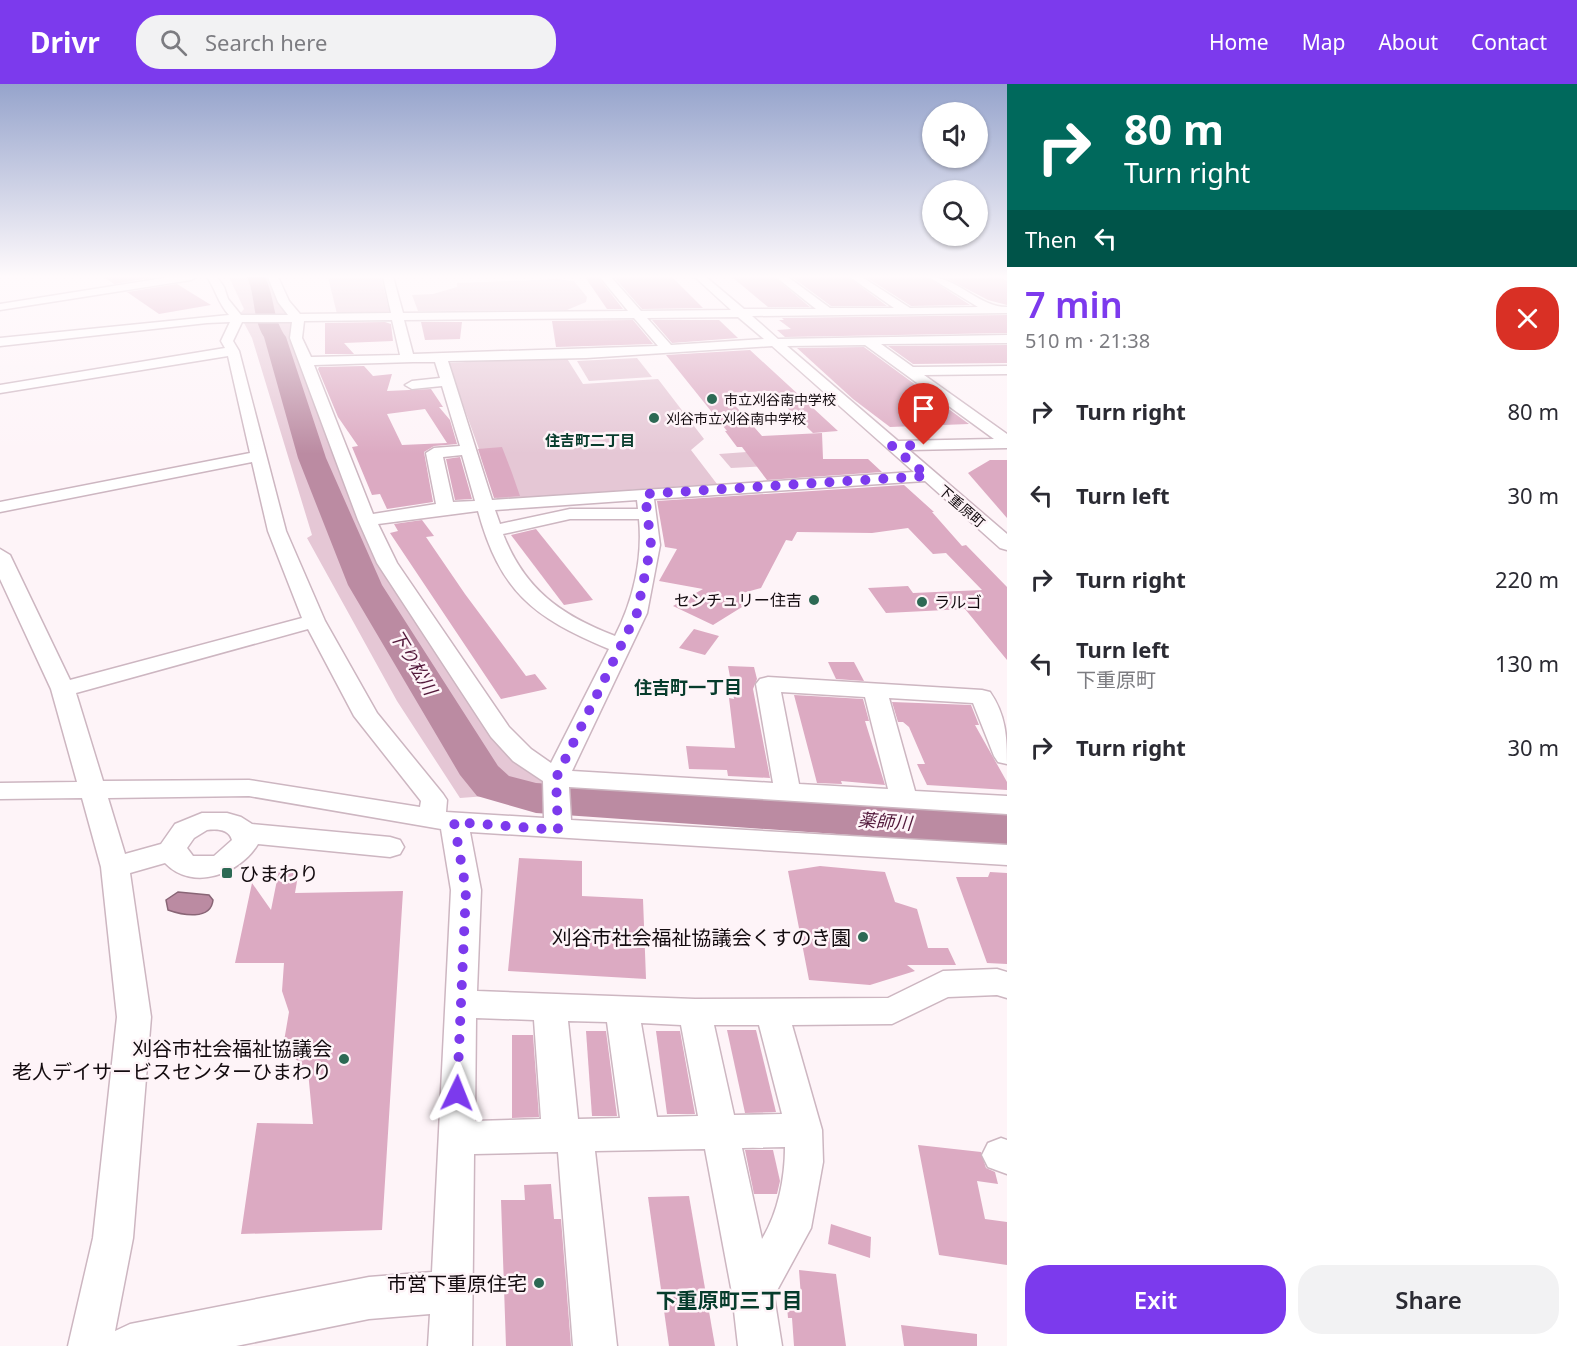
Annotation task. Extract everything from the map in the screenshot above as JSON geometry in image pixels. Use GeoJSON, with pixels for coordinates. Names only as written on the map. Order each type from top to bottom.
{"type":"FeatureCollection","features":[{"type":"Feature","properties":{"kind":"street"},"geometry":{"type":"LineString","coordinates":[[0,342],[51,336]]}},
{"type":"Feature","properties":{"kind":"street"},"geometry":{"type":"LineString","coordinates":[[234,336],[231,345],[277,531],[314,621],[366,716],[434,800],[466,890],[455,1138],[450,1346]]}},
{"type":"Feature","properties":{"kind":"street"},"geometry":{"type":"LineString","coordinates":[[296,336],[367,520],[387,563],[500,732],[522,754],[556,778],[1007,805]]}},
{"type":"Feature","properties":{"kind":"street"},"geometry":{"type":"LineString","coordinates":[[403,336],[408,360]]}},
{"type":"Feature","properties":{"kind":"street"},"geometry":{"type":"LineString","coordinates":[[656,336],[667,348]]}},
{"type":"Feature","properties":{"kind":"street","name":"下重原町"},"geometry":{"type":"LineString","coordinates":[[768,336],[1007,544]]}},
{"type":"Feature","properties":{"kind":"street"},"geometry":{"type":"LineString","coordinates":[[861,336],[1007,442]]}},
{"type":"Feature","properties":{"kind":"street"},"geometry":{"type":"LineString","coordinates":[[306,361],[441,359],[775,342],[1007,339]]}},
{"type":"Feature","properties":{"kind":"street"},"geometry":{"type":"LineString","coordinates":[[193,343],[231,345]]}},
{"type":"Feature","properties":{"kind":"street"},"geometry":{"type":"LineString","coordinates":[[0,389],[231,345]]}},
{"type":"Feature","properties":{"kind":"street"},"geometry":{"type":"LineString","coordinates":[[441,359],[491,531],[503,558],[524,589],[556,617],[621,646]]}},
{"type":"Feature","properties":{"kind":"street"},"geometry":{"type":"LineString","coordinates":[[910,371],[1007,370]]}},
{"type":"Feature","properties":{"kind":"street"},"geometry":{"type":"LineString","coordinates":[[412,385],[447,381]]}},
{"type":"Feature","properties":{"kind":"street"},"geometry":{"type":"LineString","coordinates":[[892,446],[1007,442]]}},
{"type":"Feature","properties":{"kind":"street"},"geometry":{"type":"LineString","coordinates":[[446,508],[434,453],[469,450]]}},
{"type":"Feature","properties":{"kind":"street"},"geometry":{"type":"LineString","coordinates":[[0,507],[257,456]]}},
{"type":"Feature","properties":{"kind":"street"},"geometry":{"type":"LineString","coordinates":[[491,531],[570,514],[647,504],[927,476]]}},
{"type":"Feature","properties":{"kind":"street"},"geometry":{"type":"LineString","coordinates":[[367,520],[446,508],[485,505],[647,504]]}},
{"type":"Feature","properties":{"kind":"street"},"geometry":{"type":"LineString","coordinates":[[558,830],[556,778],[637,613],[651,545],[647,504]]}},
{"type":"Feature","properties":{"kind":"street"},"geometry":{"type":"LineString","coordinates":[[0,555],[63,689],[115,867],[134,1017],[113,1238],[90,1346]]}},
{"type":"Feature","properties":{"kind":"street"},"geometry":{"type":"LineString","coordinates":[[63,689],[314,621]]}},
{"type":"Feature","properties":{"kind":"street"},"geometry":{"type":"LineString","coordinates":[[788,793],[768,684],[982,697],[1007,756]]}},
{"type":"Feature","properties":{"kind":"street"},"geometry":{"type":"LineString","coordinates":[[875,691],[904,800]]}},
{"type":"Feature","properties":{"kind":"street"},"geometry":{"type":"LineString","coordinates":[[0,791],[91,788],[249,788],[443,821],[558,830],[1007,855]]}},
{"type":"Feature","properties":{"kind":"street"},"geometry":{"type":"LineString","coordinates":[[305,838],[325,800]]}},
{"type":"Feature","properties":{"kind":"street"},"geometry":{"type":"LineString","coordinates":[[229,821],[244,833],[246,841],[234,858],[209,868],[184,865],[176,859],[173,851],[175,842],[181,833],[203,822],[229,821]]}},
{"type":"Feature","properties":{"kind":"street"},"geometry":{"type":"LineString","coordinates":[[244,833],[390,847]]}},
{"type":"Feature","properties":{"kind":"street"},"geometry":{"type":"LineString","coordinates":[[115,867],[173,851]]}},
{"type":"Feature","properties":{"kind":"street"},"geometry":{"type":"LineString","coordinates":[[460,1004],[695,1012],[892,1011],[943,984],[997,982],[1007,985]]}},
{"type":"Feature","properties":{"kind":"street"},"geometry":{"type":"LineString","coordinates":[[550,1008],[595,1346]]}},
{"type":"Feature","properties":{"kind":"street"},"geometry":{"type":"LineString","coordinates":[[622,1010],[641,1134]]}},
{"type":"Feature","properties":{"kind":"street"},"geometry":{"type":"LineString","coordinates":[[695,1012],[753,1293],[760,1346]]}},
{"type":"Feature","properties":{"kind":"street"},"geometry":{"type":"LineString","coordinates":[[753,1293],[791,1228],[804,1162],[804,1130],[772,1012]]}},
{"type":"Feature","properties":{"kind":"street"},"geometry":{"type":"LineString","coordinates":[[455,1138],[804,1130]]}},
{"type":"Feature","properties":{"kind":"street"},"geometry":{"type":"LineString","coordinates":[[130,1346],[369,1298],[451,1291]]}},
{"type":"Feature","properties":{"kind":"shaded area"},"geometry":{"type":"Polygon","coordinates":[[[251,336],[296,336],[365,516],[500,732],[556,791],[460,798],[397,701],[307,538],[312,535],[251,336]]]}},
{"type":"Feature","properties":{"kind":"shaded area"},"geometry":{"type":"Polygon","coordinates":[[[566,357],[583,384],[658,379],[704,439],[691,450],[717,484],[497,499],[448,363],[566,357]]]}},
{"type":"Feature","properties":{"kind":"shaded area"},"geometry":{"type":"Polygon","coordinates":[[[637,358],[652,377],[589,381],[577,361],[637,358]]]}},
{"type":"Feature","properties":{"kind":"shaded area"},"geometry":{"type":"Polygon","coordinates":[[[775,450],[788,465],[731,468],[719,454],[775,450]]]}},
{"type":"Feature","properties":{"kind":"shaded area"},"geometry":{"type":"Polygon","coordinates":[[[178,892],[209,895],[213,900],[211,907],[202,914],[195,915],[168,910],[166,900],[178,892]]]}},
{"type":"Feature","properties":{"kind":"building"},"geometry":{"type":"Polygon","coordinates":[[[325,336],[392,336],[393,341],[344,343],[354,354],[325,354],[325,336]]]}},
{"type":"Feature","properties":{"kind":"building"},"geometry":{"type":"Polygon","coordinates":[[[424,336],[460,336],[460,339],[425,340],[424,336]]]}},
{"type":"Feature","properties":{"kind":"building"},"geometry":{"type":"Polygon","coordinates":[[[554,336],[646,336],[653,344],[556,347],[554,336]]]}},
{"type":"Feature","properties":{"kind":"building"},"geometry":{"type":"Polygon","coordinates":[[[666,336],[736,336],[738,338],[672,343],[666,336]]]}},
{"type":"Feature","properties":{"kind":"building"},"geometry":{"type":"Polygon","coordinates":[[[784,336],[846,336],[785,337],[784,336]]]}},
{"type":"Feature","properties":{"kind":"building"},"geometry":{"type":"Polygon","coordinates":[[[1007,345],[1007,363],[913,364],[888,346],[1007,345]]]}},
{"type":"Feature","properties":{"kind":"building"},"geometry":{"type":"Polygon","coordinates":[[[864,347],[969,424],[890,427],[853,399],[797,348],[864,347]]]}},
{"type":"Feature","properties":{"kind":"building"},"geometry":{"type":"Polygon","coordinates":[[[750,350],[838,431],[813,433],[770,391],[724,393],[762,436],[822,433],[823,459],[868,459],[882,472],[767,480],[742,447],[737,447],[725,431],[727,431],[666,355],[750,350]]]}},
{"type":"Feature","properties":{"kind":"building"},"geometry":{"type":"Polygon","coordinates":[[[364,366],[373,376],[392,374],[387,391],[431,389],[443,407],[439,407],[450,420],[457,444],[434,446],[424,452],[433,502],[387,509],[380,494],[372,495],[352,447],[358,446],[338,417],[319,367],[364,366]],[[425,409],[387,414],[402,445],[447,443],[425,409]]]}},
{"type":"Feature","properties":{"kind":"building"},"geometry":{"type":"Polygon","coordinates":[[[502,447],[520,496],[494,498],[478,449],[502,447]]]}},
{"type":"Feature","properties":{"kind":"building"},"geometry":{"type":"Polygon","coordinates":[[[460,457],[472,499],[455,500],[446,459],[460,457]]]}},
{"type":"Feature","properties":{"kind":"building"},"geometry":{"type":"Polygon","coordinates":[[[990,460],[1007,460],[1007,518],[968,473],[990,460]]]}},
{"type":"Feature","properties":{"kind":"building"},"geometry":{"type":"Polygon","coordinates":[[[904,485],[934,512],[932,512],[962,546],[966,545],[1007,587],[1007,660],[965,609],[886,613],[868,588],[908,586],[913,593],[982,590],[946,553],[933,554],[908,528],[872,533],[797,532],[792,541],[786,540],[761,588],[739,594],[742,607],[713,625],[673,606],[703,589],[659,581],[677,549],[665,547],[657,501],[904,485]]]}},
{"type":"Feature","properties":{"kind":"building"},"geometry":{"type":"Polygon","coordinates":[[[422,520],[434,536],[426,537],[465,594],[526,676],[535,674],[547,689],[501,699],[390,533],[398,531],[394,524],[422,520]]]}},
{"type":"Feature","properties":{"kind":"building"},"geometry":{"type":"Polygon","coordinates":[[[536,529],[593,600],[564,605],[511,535],[536,529]]]}},
{"type":"Feature","properties":{"kind":"building"},"geometry":{"type":"Polygon","coordinates":[[[694,629],[719,636],[705,655],[679,648],[694,629]]]}},
{"type":"Feature","properties":{"kind":"building"},"geometry":{"type":"Polygon","coordinates":[[[828,662],[854,662],[864,681],[836,679],[828,662]]]}},
{"type":"Feature","properties":{"kind":"building"},"geometry":{"type":"Polygon","coordinates":[[[728,666],[754,667],[757,679],[753,689],[770,778],[728,776],[727,770],[689,769],[686,746],[735,748],[729,698],[734,699],[728,666]]]}},
{"type":"Feature","properties":{"kind":"building"},"geometry":{"type":"Polygon","coordinates":[[[794,695],[863,699],[869,721],[865,721],[885,785],[841,781],[842,784],[817,783],[794,695]]]}},
{"type":"Feature","properties":{"kind":"building"},"geometry":{"type":"Polygon","coordinates":[[[892,702],[971,705],[979,725],[975,725],[1007,782],[1007,790],[927,785],[917,764],[925,764],[909,727],[903,722],[898,722],[892,702]]]}},
{"type":"Feature","properties":{"kind":"building"},"geometry":{"type":"Polygon","coordinates":[[[519,858],[582,861],[582,896],[643,899],[646,979],[508,971],[519,858]]]}},
{"type":"Feature","properties":{"kind":"building","name":"刈谷市社会福祉協議会くすのき園"},"geometry":{"type":"Polygon","coordinates":[[[820,866],[885,872],[895,902],[917,909],[928,948],[948,948],[956,965],[907,965],[915,971],[870,985],[809,980],[788,871],[820,866]]]}},
{"type":"Feature","properties":{"kind":"building","name":"刈谷市社会福祉協議会 老人デイサービスセンターひまわり"},"geometry":{"type":"Polygon","coordinates":[[[279,870],[299,870],[295,893],[403,891],[382,1230],[241,1234],[257,1123],[313,1124],[308,1071],[283,1047],[289,1012],[282,991],[284,963],[235,963],[252,883],[271,910],[279,870]]]}},
{"type":"Feature","properties":{"kind":"building"},"geometry":{"type":"Polygon","coordinates":[[[990,872],[1007,873],[1007,964],[987,963],[956,877],[988,877],[990,872]]]}},
{"type":"Feature","properties":{"kind":"building"},"geometry":{"type":"Polygon","coordinates":[[[727,1030],[756,1030],[776,1112],[745,1113],[727,1030]]]}},
{"type":"Feature","properties":{"kind":"building"},"geometry":{"type":"Polygon","coordinates":[[[586,1031],[606,1031],[617,1116],[592,1116],[586,1031]]]}},
{"type":"Feature","properties":{"kind":"building"},"geometry":{"type":"Polygon","coordinates":[[[656,1031],[680,1031],[695,1114],[667,1114],[656,1031]]]}},
{"type":"Feature","properties":{"kind":"building"},"geometry":{"type":"Polygon","coordinates":[[[512,1035],[533,1035],[539,1117],[512,1118],[512,1035]]]}},
{"type":"Feature","properties":{"kind":"building"},"geometry":{"type":"Polygon","coordinates":[[[918,1145],[981,1152],[986,1168],[995,1172],[998,1184],[977,1181],[985,1219],[1007,1222],[1007,1265],[939,1255],[918,1145]]]}},
{"type":"Feature","properties":{"kind":"building"},"geometry":{"type":"Polygon","coordinates":[[[745,1150],[773,1150],[780,1181],[777,1194],[754,1194],[745,1150]]]}},
{"type":"Feature","properties":{"kind":"building","name":"市営下重原住宅"},"geometry":{"type":"Polygon","coordinates":[[[551,1184],[554,1219],[561,1219],[571,1346],[506,1346],[501,1200],[525,1200],[524,1185],[551,1184]]]}},
{"type":"Feature","properties":{"kind":"building"},"geometry":{"type":"Polygon","coordinates":[[[689,1196],[715,1346],[669,1346],[648,1197],[689,1196]]]}},
{"type":"Feature","properties":{"kind":"building"},"geometry":{"type":"Polygon","coordinates":[[[831,1224],[871,1237],[870,1258],[828,1244],[831,1224]]]}},
{"type":"Feature","properties":{"kind":"building"},"geometry":{"type":"Polygon","coordinates":[[[799,1270],[836,1274],[846,1346],[794,1346],[792,1318],[788,1318],[786,1295],[801,1297],[799,1270]]]}},
{"type":"Feature","properties":{"kind":"building"},"geometry":{"type":"Polygon","coordinates":[[[901,1325],[977,1334],[977,1346],[904,1346],[901,1325]]]}},
{"type":"Feature","properties":{"kind":"waterway","name":"下り松川"},"geometry":{"type":"LineString","coordinates":[[274,336],[312,458],[365,585],[482,775],[493,786],[536,798],[1007,830]]}},
{"type":"Feature","properties":{"kind":"place","name":"市立刈谷南中学校"},"geometry":{"type":"Point","coordinates":[712,399]}},
{"type":"Feature","properties":{"kind":"place","name":"刈谷市立刈谷南中学校"},"geometry":{"type":"Point","coordinates":[654,418]}},
{"type":"Feature","properties":{"kind":"place","name":"センチュリー住吉"},"geometry":{"type":"Point","coordinates":[814,600]}},
{"type":"Feature","properties":{"kind":"place","name":"ラルゴ"},"geometry":{"type":"Point","coordinates":[922,602]}},
{"type":"Feature","properties":{"kind":"place","name":"ひまわり"},"geometry":{"type":"Point","coordinates":[227,873]}},
{"type":"Feature","properties":{"kind":"place","name":"刈谷市社会福祉協議会くすのき園"},"geometry":{"type":"Point","coordinates":[863,937]}},
{"type":"Feature","properties":{"kind":"place","name":"刈谷市社会福祉協議会 老人デイサービスセンターひまわり"},"geometry":{"type":"Point","coordinates":[344,1059]}},
{"type":"Feature","properties":{"kind":"place","name":"市営下重原住宅"},"geometry":{"type":"Point","coordinates":[539,1283]}},
{"type":"Feature","properties":{"kind":"district","name":"住吉町二丁目"},"geometry":{"type":"Point","coordinates":[590,440]}},
{"type":"Feature","properties":{"kind":"district","name":"住吉町一丁目"},"geometry":{"type":"Point","coordinates":[688,687]}},
{"type":"Feature","properties":{"kind":"district","name":"下重原町三丁目"},"geometry":{"type":"Point","coordinates":[729,1300]}},
{"type":"Feature","properties":{"kind":"route"},"geometry":{"type":"LineString","coordinates":[[457,1093],[466,890],[454,822],[558,830],[556,778],[637,613],[651,545],[645,494],[927,476],[892,446],[924,445]]}},
{"type":"Feature","properties":{"kind":"water label","name":"薬師川"},"geometry":{"type":"Point","coordinates":[885,821]}}]}
